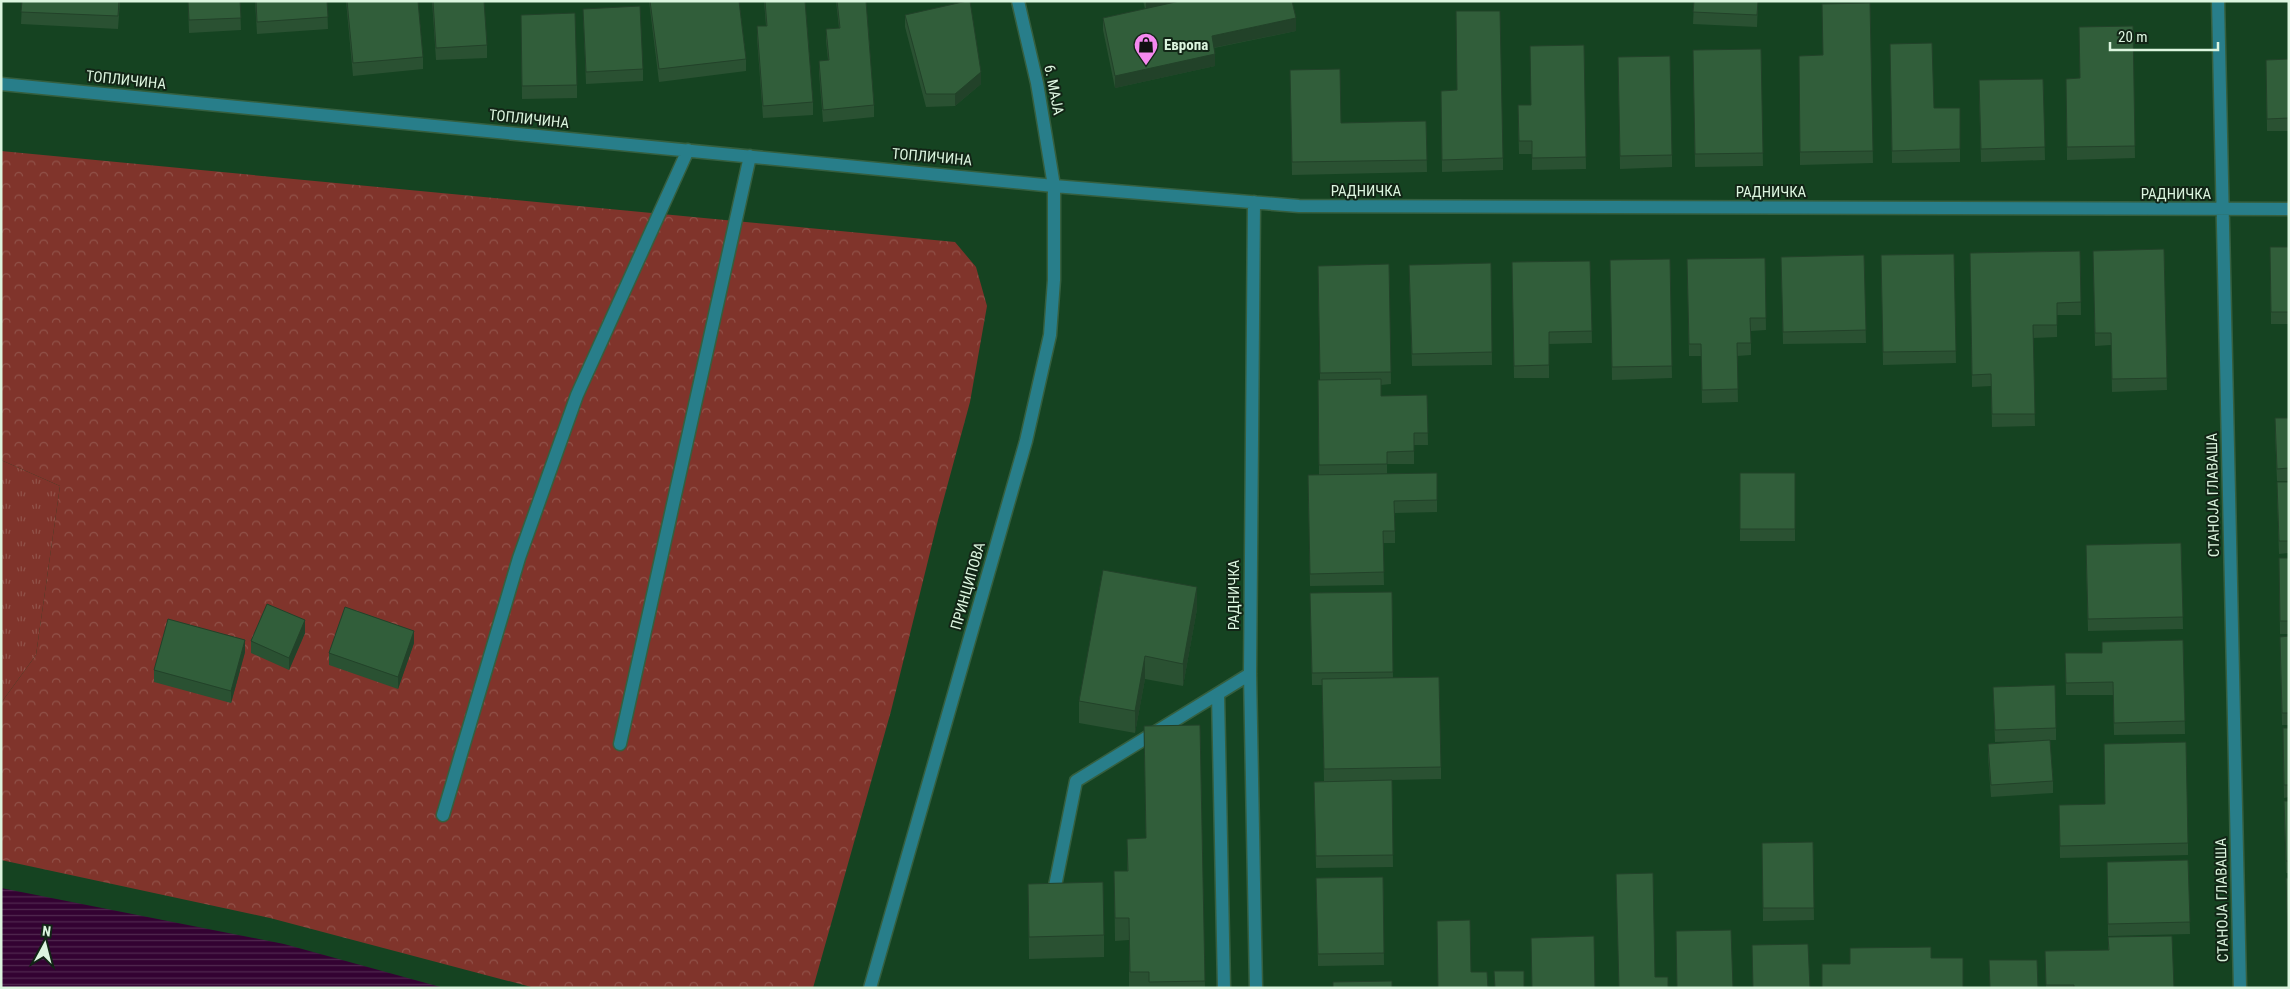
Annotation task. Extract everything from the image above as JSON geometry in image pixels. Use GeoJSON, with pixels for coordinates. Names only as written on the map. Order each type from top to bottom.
{"type":"FeatureCollection","features":[{"type":"Feature","properties":{"kind":"street","name":"6. МАЈА"},"geometry":{"type":"LineString","coordinates":[[1018,1],[1037,83],[1054,186]]}},
{"type":"Feature","properties":{"kind":"street","name":"СТАНОЈА ГЛАВАША"},"geometry":{"type":"LineString","coordinates":[[2218,1],[2240,988]]}},
{"type":"Feature","properties":{"kind":"street","name":"ТОПЛИЧИНА"},"geometry":{"type":"LineString","coordinates":[[1,84],[1054,186]]}},
{"type":"Feature","properties":{"kind":"street"},"geometry":{"type":"LineString","coordinates":[[443,815],[519,558],[577,395],[688,150]]}},
{"type":"Feature","properties":{"kind":"street"},"geometry":{"type":"LineString","coordinates":[[620,744],[750,156]]}},
{"type":"Feature","properties":{"kind":"street","name":"РАДНИЧКА"},"geometry":{"type":"LineString","coordinates":[[1054,186],[1299,206],[2289,209]]}},
{"type":"Feature","properties":{"kind":"street","name":"ПРИНЦИПОВА"},"geometry":{"type":"LineString","coordinates":[[870,988],[892,905],[1026,441],[1037,396],[1052,317],[1054,186]]}},
{"type":"Feature","properties":{"kind":"street","name":"РАДНИЧКА"},"geometry":{"type":"LineString","coordinates":[[1254,202],[1250,674],[1256,988]]}},
{"type":"Feature","properties":{"kind":"street"},"geometry":{"type":"LineString","coordinates":[[1054,891],[1076,781],[1250,674]]}},
{"type":"Feature","properties":{"kind":"street"},"geometry":{"type":"LineString","coordinates":[[1218,694],[1224,988]]}},
{"type":"Feature","properties":{"kind":"green space"},"geometry":{"type":"Polygon","coordinates":[[[1,151],[955,242],[976,267],[987,306],[970,402],[938,520],[891,711],[813,988],[535,988],[270,918],[1,860],[1,703],[36,655],[60,486],[1,460],[1,151]]]}},
{"type":"Feature","properties":{"kind":"green space"},"geometry":{"type":"Polygon","coordinates":[[[1,460],[60,486],[36,655],[1,703],[1,460]]]}},
{"type":"Feature","properties":{"kind":"shaded area"},"geometry":{"type":"Polygon","coordinates":[[[1,888],[284,944],[444,988],[1,988],[1,888]]]}},
{"type":"Feature","properties":{"kind":"building"},"geometry":{"type":"Polygon","coordinates":[[[22,1],[119,1],[118,16],[21,12],[22,1]]]}},
{"type":"Feature","properties":{"kind":"building"},"geometry":{"type":"Polygon","coordinates":[[[188,1],[240,1],[241,18],[189,20],[188,1]]]}},
{"type":"Feature","properties":{"kind":"building"},"geometry":{"type":"Polygon","coordinates":[[[256,1],[327,1],[328,17],[257,22],[256,1]]]}},
{"type":"Feature","properties":{"kind":"building"},"geometry":{"type":"Polygon","coordinates":[[[347,1],[418,1],[423,57],[353,63],[347,1]]]}},
{"type":"Feature","properties":{"kind":"building"},"geometry":{"type":"Polygon","coordinates":[[[433,1],[484,1],[487,45],[436,48],[433,1]]]}},
{"type":"Feature","properties":{"kind":"building"},"geometry":{"type":"Polygon","coordinates":[[[650,1],[739,1],[746,59],[659,69],[650,1]]]}},
{"type":"Feature","properties":{"kind":"building"},"geometry":{"type":"Polygon","coordinates":[[[765,1],[805,1],[813,102],[763,106],[757,26],[767,26],[765,1]]]}},
{"type":"Feature","properties":{"kind":"building"},"geometry":{"type":"Polygon","coordinates":[[[837,1],[866,1],[874,105],[823,110],[819,61],[829,60],[826,29],[840,28],[837,1]]]}},
{"type":"Feature","properties":{"kind":"building"},"geometry":{"type":"Polygon","coordinates":[[[970,1],[981,72],[955,94],[926,94],[905,15],[970,1]]]}},
{"type":"Feature","properties":{"kind":"building"},"geometry":{"type":"Polygon","coordinates":[[[1180,1],[1292,1],[1296,18],[1212,36],[1215,54],[1115,76],[1103,18],[1180,1]]]}},
{"type":"Feature","properties":{"kind":"building"},"geometry":{"type":"Polygon","coordinates":[[[1694,1],[1758,1],[1757,15],[1693,12],[1694,1]]]}},
{"type":"Feature","properties":{"kind":"building"},"geometry":{"type":"Polygon","coordinates":[[[1870,3],[1873,151],[1800,152],[1799,56],[1823,55],[1822,4],[1870,3]]]}},
{"type":"Feature","properties":{"kind":"building"},"geometry":{"type":"Polygon","coordinates":[[[640,6],[643,69],[586,72],[583,9],[640,6]]]}},
{"type":"Feature","properties":{"kind":"building"},"geometry":{"type":"Polygon","coordinates":[[[1456,11],[1500,11],[1503,158],[1442,160],[1441,91],[1457,90],[1456,11]]]}},
{"type":"Feature","properties":{"kind":"building"},"geometry":{"type":"Polygon","coordinates":[[[575,13],[577,85],[522,86],[521,15],[575,13]]]}},
{"type":"Feature","properties":{"kind":"building"},"geometry":{"type":"Polygon","coordinates":[[[2133,26],[2135,146],[2067,147],[2066,79],[2080,78],[2079,27],[2133,26]]]}},
{"type":"Feature","properties":{"kind":"building"},"geometry":{"type":"Polygon","coordinates":[[[1932,43],[1934,108],[1960,108],[1960,149],[1892,151],[1890,44],[1932,43]]]}},
{"type":"Feature","properties":{"kind":"building"},"geometry":{"type":"Polygon","coordinates":[[[1584,45],[1586,157],[1532,158],[1532,141],[1519,141],[1518,105],[1531,105],[1530,46],[1584,45]]]}},
{"type":"Feature","properties":{"kind":"building"},"geometry":{"type":"Polygon","coordinates":[[[1761,49],[1763,153],[1695,154],[1693,50],[1761,49]]]}},
{"type":"Feature","properties":{"kind":"building"},"geometry":{"type":"Polygon","coordinates":[[[1670,56],[1672,155],[1620,156],[1618,57],[1670,56]]]}},
{"type":"Feature","properties":{"kind":"building"},"geometry":{"type":"Polygon","coordinates":[[[2289,59],[2289,118],[2267,119],[2266,60],[2289,59]]]}},
{"type":"Feature","properties":{"kind":"building"},"geometry":{"type":"Polygon","coordinates":[[[1340,69],[1341,123],[1426,121],[1427,160],[1292,162],[1290,70],[1340,69]]]}},
{"type":"Feature","properties":{"kind":"building"},"geometry":{"type":"Polygon","coordinates":[[[2043,79],[2045,147],[1981,149],[1979,80],[2043,79]]]}},
{"type":"Feature","properties":{"kind":"building"},"geometry":{"type":"Polygon","coordinates":[[[2270,247],[2289,247],[2289,312],[2271,312],[2270,247]]]}},
{"type":"Feature","properties":{"kind":"building"},"geometry":{"type":"Polygon","coordinates":[[[2164,249],[2167,378],[2112,379],[2111,333],[2095,333],[2093,251],[2164,249]]]}},
{"type":"Feature","properties":{"kind":"building"},"geometry":{"type":"Polygon","coordinates":[[[2080,251],[2081,302],[2057,303],[2057,325],[2033,325],[2035,414],[1992,414],[1991,374],[1972,375],[1970,253],[2080,251]]]}},
{"type":"Feature","properties":{"kind":"building"},"geometry":{"type":"Polygon","coordinates":[[[1954,254],[1956,351],[1883,352],[1881,255],[1954,254]]]}},
{"type":"Feature","properties":{"kind":"building"},"geometry":{"type":"Polygon","coordinates":[[[1864,255],[1866,330],[1783,332],[1781,257],[1864,255]]]}},
{"type":"Feature","properties":{"kind":"building"},"geometry":{"type":"Polygon","coordinates":[[[1765,258],[1766,318],[1750,318],[1751,343],[1737,343],[1738,389],[1702,390],[1701,344],[1689,344],[1687,259],[1765,258]]]}},
{"type":"Feature","properties":{"kind":"building"},"geometry":{"type":"Polygon","coordinates":[[[1670,259],[1672,366],[1612,367],[1610,260],[1670,259]]]}},
{"type":"Feature","properties":{"kind":"building"},"geometry":{"type":"Polygon","coordinates":[[[1590,261],[1592,331],[1549,332],[1549,365],[1514,366],[1512,262],[1590,261]]]}},
{"type":"Feature","properties":{"kind":"building"},"geometry":{"type":"Polygon","coordinates":[[[1491,263],[1492,352],[1412,354],[1409,265],[1491,263]]]}},
{"type":"Feature","properties":{"kind":"building"},"geometry":{"type":"Polygon","coordinates":[[[1389,264],[1391,372],[1320,373],[1318,266],[1389,264]]]}},
{"type":"Feature","properties":{"kind":"building"},"geometry":{"type":"Polygon","coordinates":[[[1381,379],[1381,396],[1427,395],[1428,433],[1414,433],[1414,451],[1387,452],[1387,464],[1319,465],[1318,380],[1381,379]]]}},
{"type":"Feature","properties":{"kind":"building"},"geometry":{"type":"Polygon","coordinates":[[[2275,418],[2289,418],[2289,468],[2277,469],[2275,418]]]}},
{"type":"Feature","properties":{"kind":"building"},"geometry":{"type":"Polygon","coordinates":[[[1437,473],[1437,500],[1394,501],[1395,531],[1383,531],[1384,572],[1310,574],[1308,475],[1437,473]]]}},
{"type":"Feature","properties":{"kind":"building"},"geometry":{"type":"Polygon","coordinates":[[[1740,473],[1795,473],[1795,529],[1740,529],[1740,473]]]}},
{"type":"Feature","properties":{"kind":"building"},"geometry":{"type":"Polygon","coordinates":[[[2277,482],[2289,482],[2289,541],[2279,541],[2277,482]]]}},
{"type":"Feature","properties":{"kind":"building"},"geometry":{"type":"Polygon","coordinates":[[[2181,543],[2183,617],[2088,619],[2086,545],[2181,543]]]}},
{"type":"Feature","properties":{"kind":"building"},"geometry":{"type":"Polygon","coordinates":[[[2279,558],[2289,558],[2289,621],[2280,621],[2279,558]]]}},
{"type":"Feature","properties":{"kind":"building"},"geometry":{"type":"Polygon","coordinates":[[[1103,570],[1197,587],[1183,664],[1145,656],[1135,711],[1079,701],[1103,570]]]}},
{"type":"Feature","properties":{"kind":"building"},"geometry":{"type":"Polygon","coordinates":[[[1392,592],[1393,672],[1312,673],[1310,593],[1392,592]]]}},
{"type":"Feature","properties":{"kind":"building"},"geometry":{"type":"Polygon","coordinates":[[[267,604],[305,620],[289,658],[251,641],[267,604]]]}},
{"type":"Feature","properties":{"kind":"building"},"geometry":{"type":"Polygon","coordinates":[[[345,607],[414,631],[398,677],[329,653],[345,607]]]}},
{"type":"Feature","properties":{"kind":"building"},"geometry":{"type":"Polygon","coordinates":[[[168,619],[245,640],[231,691],[154,670],[168,619]]]}},
{"type":"Feature","properties":{"kind":"building"},"geometry":{"type":"Polygon","coordinates":[[[2289,636],[2289,713],[2282,713],[2280,637],[2289,636]]]}},
{"type":"Feature","properties":{"kind":"building"},"geometry":{"type":"Polygon","coordinates":[[[2183,640],[2185,721],[2114,723],[2113,682],[2066,683],[2065,653],[2102,653],[2102,642],[2183,640]]]}},
{"type":"Feature","properties":{"kind":"building"},"geometry":{"type":"Polygon","coordinates":[[[1439,677],[1441,767],[1324,769],[1322,679],[1439,677]]]}},
{"type":"Feature","properties":{"kind":"building"},"geometry":{"type":"Polygon","coordinates":[[[2055,685],[2056,728],[1995,730],[1993,687],[2055,685]]]}},
{"type":"Feature","properties":{"kind":"building"},"geometry":{"type":"Polygon","coordinates":[[[1200,725],[1205,981],[1149,982],[1149,972],[1130,972],[1129,918],[1115,918],[1114,871],[1128,871],[1127,839],[1146,838],[1144,726],[1200,725]]]}},
{"type":"Feature","properties":{"kind":"building"},"geometry":{"type":"Polygon","coordinates":[[[2283,728],[2289,728],[2289,785],[2284,785],[2283,728]]]}},
{"type":"Feature","properties":{"kind":"building"},"geometry":{"type":"Polygon","coordinates":[[[2050,740],[2053,781],[1991,785],[1988,744],[2050,740]]]}},
{"type":"Feature","properties":{"kind":"building"},"geometry":{"type":"Polygon","coordinates":[[[2186,742],[2188,843],[2060,846],[2059,805],[2105,804],[2104,744],[2186,742]]]}},
{"type":"Feature","properties":{"kind":"building"},"geometry":{"type":"Polygon","coordinates":[[[1392,780],[1393,855],[1316,856],[1314,782],[1392,780]]]}},
{"type":"Feature","properties":{"kind":"building"},"geometry":{"type":"Polygon","coordinates":[[[2284,801],[2289,801],[2289,861],[2286,861],[2284,801]]]}},
{"type":"Feature","properties":{"kind":"building"},"geometry":{"type":"Polygon","coordinates":[[[1813,842],[1814,908],[1763,908],[1762,843],[1813,842]]]}},
{"type":"Feature","properties":{"kind":"building"},"geometry":{"type":"Polygon","coordinates":[[[2188,860],[2190,922],[2108,924],[2107,862],[2188,860]]]}},
{"type":"Feature","properties":{"kind":"building"},"geometry":{"type":"Polygon","coordinates":[[[1653,873],[1655,977],[1668,977],[1668,988],[1619,988],[1616,874],[1653,873]]]}},
{"type":"Feature","properties":{"kind":"building"},"geometry":{"type":"Polygon","coordinates":[[[1383,877],[1384,953],[1318,954],[1316,878],[1383,877]]]}},
{"type":"Feature","properties":{"kind":"building"},"geometry":{"type":"Polygon","coordinates":[[[2286,878],[2289,878],[2289,944],[2288,944],[2286,878]]]}},
{"type":"Feature","properties":{"kind":"building"},"geometry":{"type":"Polygon","coordinates":[[[1103,882],[1104,935],[1029,937],[1028,884],[1103,882]]]}},
{"type":"Feature","properties":{"kind":"building"},"geometry":{"type":"Polygon","coordinates":[[[1470,920],[1471,972],[1487,972],[1488,988],[1438,988],[1437,921],[1470,920]]]}},
{"type":"Feature","properties":{"kind":"building"},"geometry":{"type":"Polygon","coordinates":[[[1731,930],[1733,988],[1677,988],[1676,931],[1731,930]]]}},
{"type":"Feature","properties":{"kind":"building"},"geometry":{"type":"Polygon","coordinates":[[[1594,936],[1595,988],[1532,988],[1531,938],[1594,936]]]}},
{"type":"Feature","properties":{"kind":"building"},"geometry":{"type":"Polygon","coordinates":[[[2172,936],[2174,988],[2074,988],[2074,985],[2046,985],[2045,951],[2109,950],[2108,937],[2172,936]]]}},
{"type":"Feature","properties":{"kind":"building"},"geometry":{"type":"Polygon","coordinates":[[[1808,944],[1810,988],[1753,988],[1752,945],[1808,944]]]}},
{"type":"Feature","properties":{"kind":"building"},"geometry":{"type":"Polygon","coordinates":[[[1931,947],[1931,958],[1963,958],[1963,988],[1822,988],[1822,964],[1850,964],[1850,948],[1931,947]]]}},
{"type":"Feature","properties":{"kind":"building"},"geometry":{"type":"Polygon","coordinates":[[[2288,954],[2289,954],[2289,986],[2288,954]]]}},
{"type":"Feature","properties":{"kind":"building"},"geometry":{"type":"Polygon","coordinates":[[[1989,960],[2037,960],[2038,988],[1990,988],[1989,960]]]}},
{"type":"Feature","properties":{"kind":"building"},"geometry":{"type":"Polygon","coordinates":[[[1494,971],[1524,971],[1524,988],[1495,988],[1494,971]]]}},
{"type":"Feature","properties":{"kind":"building"},"geometry":{"type":"Polygon","coordinates":[[[1392,981],[1392,988],[1333,988],[1333,982],[1392,981]]]}},
{"type":"Feature","properties":{"kind":"place","name":"Европа"},"geometry":{"type":"Point","coordinates":[1146,66]}}]}
